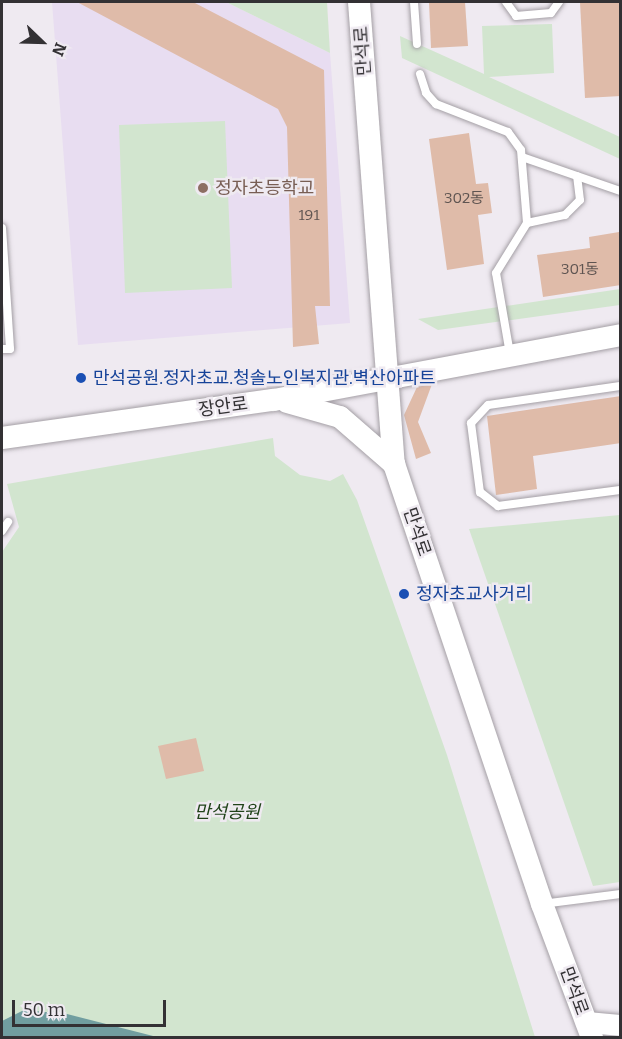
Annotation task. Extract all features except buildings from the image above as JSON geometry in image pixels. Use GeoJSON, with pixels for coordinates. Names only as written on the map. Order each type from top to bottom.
{"type":"FeatureCollection","features":[{"type":"Feature","properties":{"kind":"main road","name":"만석로"},"geometry":{"type":"LineString","coordinates":[[359,2],[394,464],[542,904],[589,1030]]}},
{"type":"Feature","properties":{"kind":"main road","name":"장안로"},"geometry":{"type":"LineString","coordinates":[[2,438],[274,400],[621,335]]}},
{"type":"Feature","properties":{"kind":"main road"},"geometry":{"type":"LineString","coordinates":[[274,400],[340,417],[394,464]]}},
{"type":"Feature","properties":{"kind":"street"},"geometry":{"type":"LineString","coordinates":[[589,1030],[621,1025]]}},
{"type":"Feature","properties":{"kind":"lane"},"geometry":{"type":"LineString","coordinates":[[414,2],[417,44]]}},
{"type":"Feature","properties":{"kind":"lane"},"geometry":{"type":"LineString","coordinates":[[506,2],[516,16],[551,13],[559,2]]}},
{"type":"Feature","properties":{"kind":"lane"},"geometry":{"type":"LineString","coordinates":[[420,74],[426,93],[436,105],[508,132],[522,157],[527,223],[496,273],[511,357]]}},
{"type":"Feature","properties":{"kind":"lane"},"geometry":{"type":"LineString","coordinates":[[522,157],[621,191]]}},
{"type":"Feature","properties":{"kind":"lane"},"geometry":{"type":"LineString","coordinates":[[527,223],[566,215],[580,200],[577,176]]}},
{"type":"Feature","properties":{"kind":"lane"},"geometry":{"type":"LineString","coordinates":[[2,228],[10,349],[2,349]]}},
{"type":"Feature","properties":{"kind":"lane"},"geometry":{"type":"LineString","coordinates":[[621,386],[488,405],[471,423],[480,492],[498,506],[621,490]]}},
{"type":"Feature","properties":{"kind":"lane"},"geometry":{"type":"LineString","coordinates":[[2,531],[8,522]]}},
{"type":"Feature","properties":{"kind":"lane"},"geometry":{"type":"LineString","coordinates":[[542,904],[621,894]]}},
{"type":"Feature","properties":{"kind":"shaded area","name":"정자초등학교"},"geometry":{"type":"Polygon","coordinates":[[[52,2],[226,2],[330,53],[350,323],[78,345],[52,2]]]}},
{"type":"Feature","properties":{"kind":"green space"},"geometry":{"type":"Polygon","coordinates":[[[226,2],[327,2],[330,53],[226,2]]]}},
{"type":"Feature","properties":{"kind":"green space"},"geometry":{"type":"Polygon","coordinates":[[[552,24],[554,73],[489,77],[620,137],[620,159],[402,58],[400,36],[484,74],[482,26],[552,24]]]}},
{"type":"Feature","properties":{"kind":"green space"},"geometry":{"type":"Polygon","coordinates":[[[225,121],[232,288],[125,293],[119,125],[225,121]]]}},
{"type":"Feature","properties":{"kind":"green space"},"geometry":{"type":"Polygon","coordinates":[[[620,289],[620,305],[438,330],[418,319],[620,289]]]}},
{"type":"Feature","properties":{"kind":"green space","name":"만석공원"},"geometry":{"type":"Polygon","coordinates":[[[273,438],[275,456],[300,475],[330,481],[343,474],[357,500],[447,755],[535,1037],[2,1037],[2,552],[19,527],[7,484],[273,438]]]}},
{"type":"Feature","properties":{"kind":"green space"},"geometry":{"type":"Polygon","coordinates":[[[620,515],[620,882],[593,886],[469,529],[620,515]]]}},
{"type":"Feature","properties":{"kind":"water"},"geometry":{"type":"Polygon","coordinates":[[[24,1010],[67,1014],[157,1037],[2,1037],[2,1021],[24,1010]]]}},
{"type":"Feature","properties":{"kind":"place","name":"정자초등학교"},"geometry":{"type":"Point","coordinates":[203,188]}},
{"type":"Feature","properties":{"kind":"place","name":"만석공원.정자초교.청솔노인복지관.벽산아파트"},"geometry":{"type":"Point","coordinates":[81,378]}},
{"type":"Feature","properties":{"kind":"place","name":"정자초교사거리"},"geometry":{"type":"Point","coordinates":[404,594]}}]}
